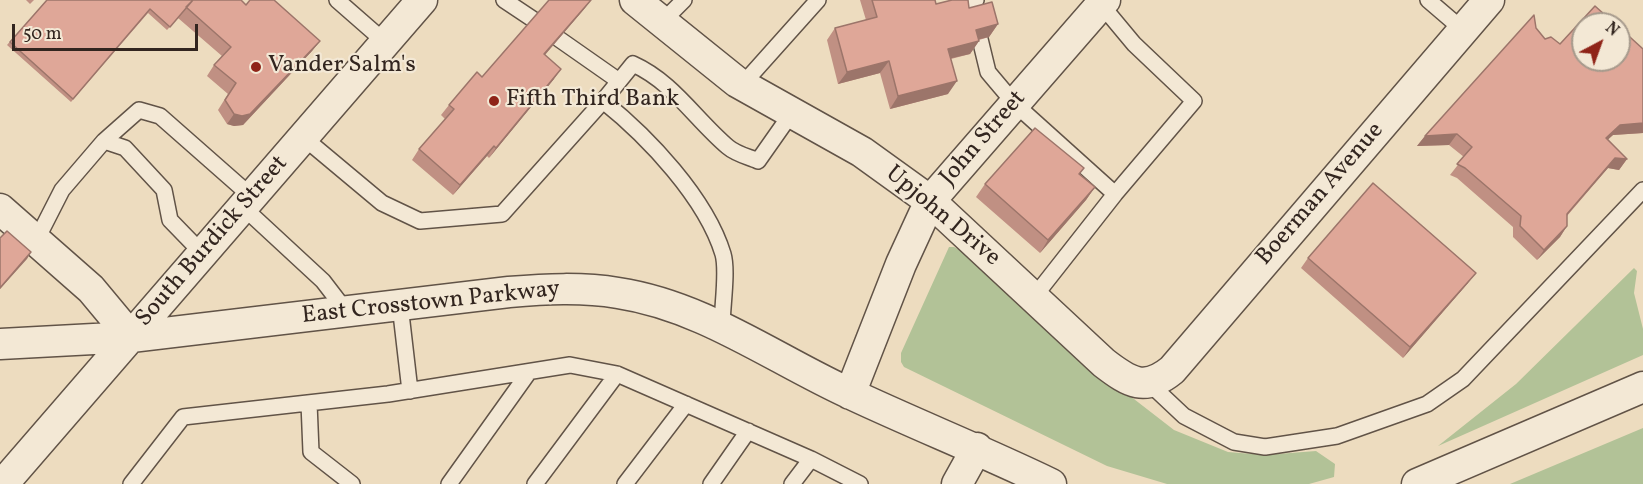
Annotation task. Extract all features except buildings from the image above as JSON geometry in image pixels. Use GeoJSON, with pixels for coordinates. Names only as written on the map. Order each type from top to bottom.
{"type":"FeatureCollection","features":[{"type":"Feature","properties":{"kind":"street","name":"South Burdick Street"},"geometry":{"type":"LineString","coordinates":[[3,484],[422,0]]}},
{"type":"Feature","properties":{"kind":"street","name":"Upjohn Drive"},"geometry":{"type":"LineString","coordinates":[[635,0],[742,85],[862,152],[930,201],[1119,375],[1140,384],[1149,384]]}},
{"type":"Feature","properties":{"kind":"street","name":"Boerman Avenue"},"geometry":{"type":"LineString","coordinates":[[1149,384],[1173,370],[1489,0]]}},
{"type":"Feature","properties":{"kind":"street","name":"John Street"},"geometry":{"type":"LineString","coordinates":[[850,394],[901,264],[930,201],[1101,2]]}},
{"type":"Feature","properties":{"kind":"street"},"geometry":{"type":"LineString","coordinates":[[0,209],[91,289],[131,337]]}},
{"type":"Feature","properties":{"kind":"street","name":"East Crosstown Parkway"},"geometry":{"type":"LineString","coordinates":[[0,344],[131,337],[553,289],[618,293],[677,308],[722,327],[850,394],[977,448],[1051,484]]}},
{"type":"Feature","properties":{"kind":"street"},"geometry":{"type":"LineString","coordinates":[[1418,484],[1643,387]]}},
{"type":"Feature","properties":{"kind":"street"},"geometry":{"type":"LineString","coordinates":[[957,484],[977,448]]}},
{"type":"Feature","properties":{"kind":"lane"},"geometry":{"type":"LineString","coordinates":[[337,0],[385,42]]}},
{"type":"Feature","properties":{"kind":"lane"},"geometry":{"type":"LineString","coordinates":[[504,0],[534,20]]}},
{"type":"Feature","properties":{"kind":"lane"},"geometry":{"type":"LineString","coordinates":[[662,22],[684,0]]}},
{"type":"Feature","properties":{"kind":"lane"},"geometry":{"type":"LineString","coordinates":[[742,85],[818,0]]}},
{"type":"Feature","properties":{"kind":"lane"},"geometry":{"type":"LineString","coordinates":[[975,17],[973,6],[976,0]]}},
{"type":"Feature","properties":{"kind":"lane"},"geometry":{"type":"LineString","coordinates":[[1428,0],[1463,30]]}},
{"type":"Feature","properties":{"kind":"lane"},"geometry":{"type":"LineString","coordinates":[[1034,297],[1115,194],[1194,101],[1134,44],[1101,2]]}},
{"type":"Feature","properties":{"kind":"lane"},"geometry":{"type":"LineString","coordinates":[[559,39],[619,81]]}},
{"type":"Feature","properties":{"kind":"lane"},"geometry":{"type":"LineString","coordinates":[[980,39],[988,72],[1015,104],[1115,194]]}},
{"type":"Feature","properties":{"kind":"lane"},"geometry":{"type":"LineString","coordinates":[[303,137],[382,203],[420,222],[502,214],[633,64],[649,71],[674,91],[730,149],[758,161],[791,114]]}},
{"type":"Feature","properties":{"kind":"lane"},"geometry":{"type":"LineString","coordinates":[[603,101],[640,130],[704,211],[723,255],[722,327]]}},
{"type":"Feature","properties":{"kind":"lane"},"geometry":{"type":"LineString","coordinates":[[36,241],[62,190],[104,141],[139,110],[160,116],[248,202],[323,281],[346,311]]}},
{"type":"Feature","properties":{"kind":"lane"},"geometry":{"type":"LineString","coordinates":[[104,141],[125,148],[164,190],[170,220],[203,254]]}},
{"type":"Feature","properties":{"kind":"lane"},"geometry":{"type":"LineString","coordinates":[[1149,384],[1184,416],[1234,442],[1265,447],[1337,436],[1427,404],[1463,379],[1643,190]]}},
{"type":"Feature","properties":{"kind":"lane"},"geometry":{"type":"LineString","coordinates":[[400,305],[410,391]]}},
{"type":"Feature","properties":{"kind":"lane"},"geometry":{"type":"LineString","coordinates":[[131,484],[183,417],[410,391],[570,365],[617,374],[811,459],[860,484]]}},
{"type":"Feature","properties":{"kind":"lane"},"geometry":{"type":"LineString","coordinates":[[449,484],[529,372]]}},
{"type":"Feature","properties":{"kind":"lane"},"geometry":{"type":"LineString","coordinates":[[535,484],[617,374]]}},
{"type":"Feature","properties":{"kind":"lane"},"geometry":{"type":"LineString","coordinates":[[309,403],[311,452],[352,484]]}},
{"type":"Feature","properties":{"kind":"lane"},"geometry":{"type":"LineString","coordinates":[[626,484],[686,404]]}},
{"type":"Feature","properties":{"kind":"lane"},"geometry":{"type":"LineString","coordinates":[[711,484],[748,431]]}},
{"type":"Feature","properties":{"kind":"lane"},"geometry":{"type":"LineString","coordinates":[[792,484],[811,459]]}},
{"type":"Feature","properties":{"kind":"green space"},"geometry":{"type":"Polygon","coordinates":[[[949,247],[963,252],[1112,382],[1174,430],[1228,452],[1265,455],[1316,451],[1335,464],[1334,477],[1309,484],[1167,484],[1107,466],[904,367],[901,362],[901,353],[949,247]]]}},
{"type":"Feature","properties":{"kind":"green space"},"geometry":{"type":"Polygon","coordinates":[[[1634,268],[1637,271],[1634,293],[1643,329],[1643,355],[1438,446],[1516,384],[1634,268]]]}},
{"type":"Feature","properties":{"kind":"green space"},"geometry":{"type":"Polygon","coordinates":[[[1643,428],[1643,484],[1510,484],[1643,428]]]}},
{"type":"Feature","properties":{"kind":"place","name":"Vander Salm's"},"geometry":{"type":"Point","coordinates":[256,67]}},
{"type":"Feature","properties":{"kind":"place","name":"Fifth Third Bank"},"geometry":{"type":"Point","coordinates":[494,101]}}]}
